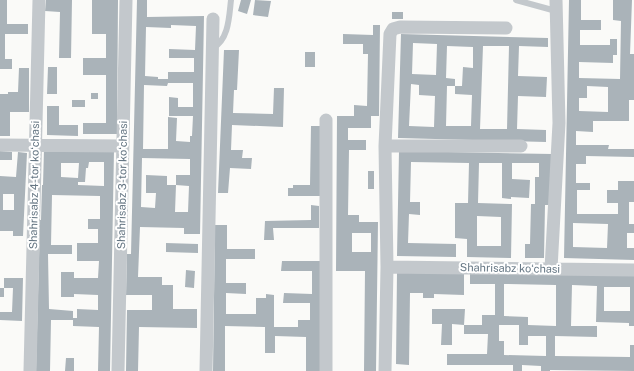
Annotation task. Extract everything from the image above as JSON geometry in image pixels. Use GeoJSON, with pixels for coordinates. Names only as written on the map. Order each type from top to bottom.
{"type":"FeatureCollection","features":[{"type":"Feature","properties":{"kind":"street","name":"Shahrisabz 4-tor koʻchasi"},"geometry":{"type":"LineString","coordinates":[[30,371],[39,0]]}},
{"type":"Feature","properties":{"kind":"street","name":"Shahrisabz 3-tor koʻchasi"},"geometry":{"type":"LineString","coordinates":[[118,371],[126,0]]}},
{"type":"Feature","properties":{"kind":"street"},"geometry":{"type":"LineString","coordinates":[[551,269],[559,123],[556,6]]}},
{"type":"Feature","properties":{"kind":"street"},"geometry":{"type":"LineString","coordinates":[[206,371],[213,19]]}},
{"type":"Feature","properties":{"kind":"street"},"geometry":{"type":"LineString","coordinates":[[385,371],[385,146],[390,37],[393,29],[400,27],[506,28]]}},
{"type":"Feature","properties":{"kind":"street"},"geometry":{"type":"LineString","coordinates":[[326,120],[326,371]]}},
{"type":"Feature","properties":{"kind":"street"},"geometry":{"type":"LineString","coordinates":[[0,145],[123,146]]}},
{"type":"Feature","properties":{"kind":"street"},"geometry":{"type":"LineString","coordinates":[[385,146],[521,146]]}},
{"type":"Feature","properties":{"kind":"street","name":"Shahrisabz koʻchasi"},"geometry":{"type":"LineString","coordinates":[[386,267],[634,270]]}},
{"type":"Feature","properties":{"kind":"lane"},"geometry":{"type":"LineString","coordinates":[[213,48],[223,39],[227,27],[231,0]]}},
{"type":"Feature","properties":{"kind":"lane"},"geometry":{"type":"LineString","coordinates":[[516,0],[556,6]]}},
{"type":"Feature","properties":{"kind":"building"},"geometry":{"type":"Polygon","coordinates":[[[0,0],[7,0],[7,24],[28,24],[28,34],[5,34],[5,59],[12,59],[12,69],[0,69],[0,0]]]}},
{"type":"Feature","properties":{"kind":"building"},"geometry":{"type":"Polygon","coordinates":[[[46,0],[72,0],[71,58],[59,58],[60,12],[45,11],[46,0]]]}},
{"type":"Feature","properties":{"kind":"building"},"geometry":{"type":"Polygon","coordinates":[[[92,0],[118,0],[117,134],[83,134],[83,123],[106,123],[106,75],[83,75],[83,58],[106,58],[106,34],[92,34],[92,0]]]}},
{"type":"Feature","properties":{"kind":"building"},"geometry":{"type":"Polygon","coordinates":[[[137,0],[147,0],[147,17],[204,16],[200,234],[184,234],[184,228],[140,227],[138,277],[162,277],[162,285],[173,285],[173,309],[197,309],[197,328],[139,327],[138,371],[126,371],[127,310],[152,310],[152,295],[126,295],[127,254],[131,254],[137,0]],[[171,25],[171,28],[146,27],[145,76],[158,77],[158,79],[168,79],[168,72],[194,72],[194,58],[169,58],[169,49],[195,50],[196,26],[171,25]],[[168,83],[167,86],[144,85],[143,149],[168,149],[168,117],[177,118],[176,141],[190,142],[190,136],[192,136],[193,116],[169,116],[169,97],[178,98],[178,107],[193,107],[193,83],[168,83]],[[142,158],[141,207],[155,208],[156,193],[146,193],[146,175],[167,176],[167,185],[176,185],[176,175],[190,175],[190,159],[142,158]],[[176,185],[175,212],[188,212],[189,186],[176,185]]]}},
{"type":"Feature","properties":{"kind":"building"},"geometry":{"type":"Polygon","coordinates":[[[241,0],[251,0],[247,14],[238,11],[241,0]]]}},
{"type":"Feature","properties":{"kind":"building"},"geometry":{"type":"Polygon","coordinates":[[[255,0],[271,1],[268,17],[253,15],[255,0]]]}},
{"type":"Feature","properties":{"kind":"building"},"geometry":{"type":"Polygon","coordinates":[[[569,0],[581,0],[581,20],[601,20],[601,30],[580,30],[580,45],[610,45],[610,39],[617,39],[617,55],[613,55],[613,63],[579,62],[579,78],[620,79],[621,21],[613,20],[613,0],[632,0],[630,54],[634,54],[634,100],[629,100],[629,121],[593,121],[593,132],[576,131],[576,145],[609,145],[608,149],[634,149],[634,157],[586,156],[586,164],[576,164],[576,183],[590,183],[590,190],[577,190],[577,214],[618,214],[618,203],[607,203],[607,190],[618,190],[618,181],[634,181],[634,202],[629,202],[629,224],[634,224],[634,233],[627,233],[627,248],[634,248],[634,260],[564,258],[569,0]],[[587,86],[587,98],[579,98],[579,111],[608,112],[608,87],[587,86]],[[573,223],[573,247],[607,248],[608,224],[573,223]]]}},
{"type":"Feature","properties":{"kind":"building"},"geometry":{"type":"Polygon","coordinates":[[[392,12],[403,12],[403,19],[392,19],[392,12]]]}},
{"type":"Feature","properties":{"kind":"building"},"geometry":{"type":"Polygon","coordinates":[[[373,25],[380,25],[379,116],[371,116],[371,128],[348,128],[348,140],[366,140],[366,150],[349,150],[348,215],[359,215],[359,222],[378,222],[376,371],[364,371],[365,271],[336,271],[337,116],[354,116],[354,105],[367,106],[368,54],[363,54],[363,44],[343,44],[343,34],[373,35],[373,25]],[[352,233],[352,252],[371,252],[371,233],[352,233]]]}},
{"type":"Feature","properties":{"kind":"building"},"geometry":{"type":"Polygon","coordinates":[[[401,34],[548,38],[548,47],[519,46],[518,76],[547,77],[546,97],[518,96],[517,129],[546,130],[546,142],[398,138],[401,34]],[[413,43],[412,74],[436,75],[437,44],[413,43]],[[447,46],[446,78],[455,79],[455,86],[462,86],[463,67],[473,68],[473,47],[447,46]],[[483,46],[480,129],[507,129],[509,46],[483,46]],[[411,84],[409,126],[434,127],[435,96],[419,95],[419,85],[411,84]],[[447,86],[446,126],[471,126],[472,95],[455,94],[455,86],[447,86]]]}},
{"type":"Feature","properties":{"kind":"building"},"geometry":{"type":"Polygon","coordinates":[[[224,50],[239,50],[237,90],[234,90],[233,113],[273,114],[274,88],[284,88],[283,127],[232,125],[231,150],[243,150],[242,158],[252,158],[251,169],[230,168],[228,193],[218,193],[224,50]]]}},
{"type":"Feature","properties":{"kind":"building"},"geometry":{"type":"Polygon","coordinates":[[[305,52],[315,52],[315,67],[305,67],[305,52]]]}},
{"type":"Feature","properties":{"kind":"building"},"geometry":{"type":"Polygon","coordinates":[[[48,67],[57,67],[57,94],[47,94],[48,67]]]}},
{"type":"Feature","properties":{"kind":"building"},"geometry":{"type":"Polygon","coordinates":[[[19,68],[29,68],[29,112],[10,112],[10,136],[0,136],[0,94],[18,92],[19,68]]]}},
{"type":"Feature","properties":{"kind":"building"},"geometry":{"type":"Polygon","coordinates":[[[91,93],[98,93],[98,99],[91,99],[91,93]]]}},
{"type":"Feature","properties":{"kind":"building"},"geometry":{"type":"Polygon","coordinates":[[[72,100],[85,100],[85,107],[72,107],[72,100]]]}},
{"type":"Feature","properties":{"kind":"building"},"geometry":{"type":"Polygon","coordinates":[[[47,106],[59,106],[59,125],[78,125],[78,136],[47,135],[47,106]]]}},
{"type":"Feature","properties":{"kind":"building"},"geometry":{"type":"Polygon","coordinates":[[[311,126],[321,126],[320,196],[288,196],[288,188],[293,188],[293,185],[310,185],[311,126]]]}},
{"type":"Feature","properties":{"kind":"building"},"geometry":{"type":"Polygon","coordinates":[[[44,149],[114,150],[110,371],[98,371],[99,327],[73,326],[73,320],[51,320],[50,371],[36,371],[40,220],[44,149]],[[89,162],[88,168],[86,168],[85,182],[78,182],[78,185],[104,186],[104,162],[89,162]],[[61,163],[61,177],[78,178],[79,163],[61,163]],[[52,195],[51,245],[72,245],[72,254],[48,254],[49,309],[73,311],[73,318],[77,318],[77,309],[98,310],[98,295],[74,294],[74,297],[61,297],[61,272],[74,272],[74,278],[98,278],[99,261],[77,261],[77,243],[98,243],[98,229],[88,229],[88,219],[100,219],[100,196],[52,195]]]}},
{"type":"Feature","properties":{"kind":"building"},"geometry":{"type":"Polygon","coordinates":[[[0,151],[12,152],[12,160],[0,160],[0,151]]]}},
{"type":"Feature","properties":{"kind":"building"},"geometry":{"type":"Polygon","coordinates":[[[399,151],[552,154],[551,205],[545,205],[544,258],[525,258],[525,244],[530,244],[531,204],[535,204],[535,177],[539,177],[539,163],[512,163],[512,179],[530,180],[529,198],[511,197],[511,199],[502,198],[502,163],[479,163],[478,203],[512,204],[511,258],[467,257],[467,239],[455,238],[455,203],[468,203],[469,163],[411,162],[410,202],[420,202],[420,215],[409,214],[408,243],[456,244],[456,257],[397,256],[399,151]],[[477,216],[477,246],[501,246],[501,217],[477,216]]]}},
{"type":"Feature","properties":{"kind":"building"},"geometry":{"type":"Polygon","coordinates":[[[18,152],[27,153],[23,236],[13,236],[13,231],[0,231],[0,176],[16,177],[18,152]],[[3,194],[3,210],[14,210],[14,194],[3,194]]]}},
{"type":"Feature","properties":{"kind":"building"},"geometry":{"type":"Polygon","coordinates":[[[368,171],[374,171],[374,189],[368,189],[368,171]]]}},
{"type":"Feature","properties":{"kind":"building"},"geometry":{"type":"Polygon","coordinates":[[[311,205],[319,206],[319,228],[273,228],[274,240],[264,240],[265,221],[311,220],[311,205]]]}},
{"type":"Feature","properties":{"kind":"building"},"geometry":{"type":"Polygon","coordinates":[[[215,225],[227,225],[227,249],[255,249],[255,259],[226,259],[226,283],[246,283],[246,294],[226,293],[226,314],[256,314],[256,298],[266,298],[266,294],[274,295],[274,327],[298,327],[298,320],[310,320],[310,303],[283,303],[284,293],[312,294],[312,271],[281,271],[282,261],[322,261],[320,371],[306,371],[306,337],[275,336],[275,353],[265,353],[265,327],[225,326],[225,371],[213,371],[215,225]]]}},
{"type":"Feature","properties":{"kind":"building"},"geometry":{"type":"Polygon","coordinates":[[[166,243],[198,244],[198,253],[166,252],[166,243]]]}},
{"type":"Feature","properties":{"kind":"building"},"geometry":{"type":"Polygon","coordinates":[[[186,270],[195,271],[194,288],[185,287],[186,270]]]}},
{"type":"Feature","properties":{"kind":"building"},"geometry":{"type":"Polygon","coordinates":[[[397,272],[464,273],[464,295],[434,294],[434,298],[423,298],[423,293],[410,293],[409,365],[396,364],[397,272]]]}},
{"type":"Feature","properties":{"kind":"building"},"geometry":{"type":"Polygon","coordinates":[[[470,273],[634,275],[634,326],[629,326],[629,323],[596,322],[597,286],[572,285],[571,326],[597,326],[597,337],[555,336],[555,356],[630,357],[630,345],[634,345],[634,371],[541,371],[541,366],[522,365],[522,371],[513,371],[513,365],[447,365],[447,354],[487,354],[488,334],[464,334],[464,325],[482,325],[482,315],[495,315],[495,284],[470,284],[470,273]],[[504,284],[504,316],[528,317],[528,325],[556,326],[556,285],[504,284]],[[604,287],[604,311],[630,311],[630,287],[604,287]],[[499,325],[499,341],[504,341],[504,355],[546,356],[546,336],[528,336],[528,345],[519,345],[519,325],[499,325]]]}},
{"type":"Feature","properties":{"kind":"building"},"geometry":{"type":"Polygon","coordinates":[[[4,278],[23,278],[22,321],[0,320],[0,312],[12,312],[13,288],[4,288],[4,278]]]}},
{"type":"Feature","properties":{"kind":"building"},"geometry":{"type":"Polygon","coordinates":[[[0,288],[4,288],[4,297],[0,297],[0,288]]]}},
{"type":"Feature","properties":{"kind":"building"},"geometry":{"type":"Polygon","coordinates":[[[432,309],[465,309],[464,325],[452,324],[452,345],[441,345],[442,324],[432,324],[432,309]]]}},
{"type":"Feature","properties":{"kind":"building"},"geometry":{"type":"Polygon","coordinates":[[[66,358],[74,358],[74,371],[65,371],[66,358]]]}}]}
